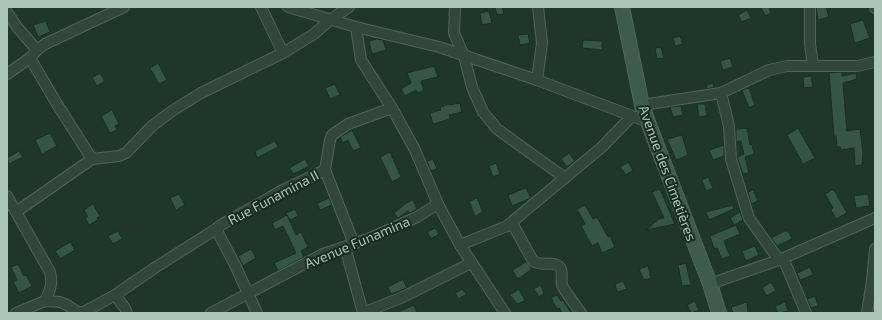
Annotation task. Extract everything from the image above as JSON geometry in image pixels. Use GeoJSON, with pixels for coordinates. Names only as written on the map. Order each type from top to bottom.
{"type":"FeatureCollection","features":[{"type":"Feature","properties":{"kind":"street"},"geometry":{"type":"LineString","coordinates":[[7,74],[30,58],[45,44],[124,7]]}},
{"type":"Feature","properties":{"kind":"street"},"geometry":{"type":"LineString","coordinates":[[261,7],[284,53]]}},
{"type":"Feature","properties":{"kind":"street"},"geometry":{"type":"LineString","coordinates":[[288,7],[356,27],[439,47],[537,80],[631,117],[648,122]]}},
{"type":"Feature","properties":{"kind":"street"},"geometry":{"type":"LineString","coordinates":[[16,212],[92,159],[119,156],[126,153],[152,126],[190,100],[201,93],[284,53],[314,34],[330,20],[349,7]]}},
{"type":"Feature","properties":{"kind":"street"},"geometry":{"type":"LineString","coordinates":[[455,7],[454,33],[464,56],[472,87],[483,112],[496,129],[565,178]]}},
{"type":"Feature","properties":{"kind":"street"},"geometry":{"type":"LineString","coordinates":[[537,80],[542,43],[538,7]]}},
{"type":"Feature","properties":{"kind":"street","name":"Avenue des Cimetières"},"geometry":{"type":"LineString","coordinates":[[622,7],[642,105],[710,284],[719,313]]}},
{"type":"Feature","properties":{"kind":"street"},"geometry":{"type":"LineString","coordinates":[[810,7],[810,44],[813,66]]}},
{"type":"Feature","properties":{"kind":"street"},"geometry":{"type":"LineString","coordinates":[[7,12],[17,27],[37,50]]}},
{"type":"Feature","properties":{"kind":"street"},"geometry":{"type":"LineString","coordinates":[[356,27],[361,60],[392,108],[414,150],[438,204],[460,245],[505,313]]}},
{"type":"Feature","properties":{"kind":"street"},"geometry":{"type":"LineString","coordinates":[[30,58],[56,104],[92,159]]}},
{"type":"Feature","properties":{"kind":"street"},"geometry":{"type":"LineString","coordinates":[[642,105],[721,92],[769,70],[787,66],[857,66],[875,62]]}},
{"type":"Feature","properties":{"kind":"street"},"geometry":{"type":"LineString","coordinates":[[721,92],[729,126],[731,159],[749,218],[781,259],[806,313]]}},
{"type":"Feature","properties":{"kind":"street"},"geometry":{"type":"LineString","coordinates":[[392,108],[348,124],[332,135],[325,170],[349,245],[351,273],[363,313],[403,297],[471,263]]}},
{"type":"Feature","properties":{"kind":"street"},"geometry":{"type":"LineString","coordinates":[[460,245],[507,226],[602,147],[631,117]]}},
{"type":"Feature","properties":{"kind":"street","name":"Rue Funamina II"},"geometry":{"type":"LineString","coordinates":[[45,301],[60,302],[67,304],[77,312],[84,312],[115,295],[218,227],[281,191],[325,170]]}},
{"type":"Feature","properties":{"kind":"street"},"geometry":{"type":"LineString","coordinates":[[7,196],[52,278],[51,288],[45,301],[16,313]]}},
{"type":"Feature","properties":{"kind":"street","name":"Avenue Funamina"},"geometry":{"type":"LineString","coordinates":[[211,313],[248,292],[323,254],[368,239],[417,217],[438,204]]}},
{"type":"Feature","properties":{"kind":"street"},"geometry":{"type":"LineString","coordinates":[[710,284],[781,259],[875,218]]}},
{"type":"Feature","properties":{"kind":"street"},"geometry":{"type":"LineString","coordinates":[[512,222],[533,261],[538,264],[554,264],[561,268],[562,286],[581,313]]}},
{"type":"Feature","properties":{"kind":"street"},"geometry":{"type":"LineString","coordinates":[[218,227],[257,313]]}},
{"type":"Feature","properties":{"kind":"street"},"geometry":{"type":"LineString","coordinates":[[867,313],[875,249]]}},
{"type":"Feature","properties":{"kind":"street"},"geometry":{"type":"LineString","coordinates":[[115,295],[127,313]]}},
{"type":"Feature","properties":{"kind":"building"},"geometry":{"type":"Polygon","coordinates":[[[495,7],[502,7],[504,14],[497,15],[495,7]]]}},
{"type":"Feature","properties":{"kind":"building"},"geometry":{"type":"Polygon","coordinates":[[[761,7],[769,7],[771,13],[765,16],[761,7]]]}},
{"type":"Feature","properties":{"kind":"building"},"geometry":{"type":"Polygon","coordinates":[[[816,7],[826,7],[829,17],[818,20],[816,7]]]}},
{"type":"Feature","properties":{"kind":"building"},"geometry":{"type":"Polygon","coordinates":[[[747,10],[751,18],[742,22],[738,15],[747,10]]]}},
{"type":"Feature","properties":{"kind":"building"},"geometry":{"type":"Polygon","coordinates":[[[489,11],[492,23],[482,25],[480,13],[489,11]]]}},
{"type":"Feature","properties":{"kind":"building"},"geometry":{"type":"Polygon","coordinates":[[[863,20],[870,38],[855,43],[850,24],[863,20]]]}},
{"type":"Feature","properties":{"kind":"building"},"geometry":{"type":"Polygon","coordinates":[[[46,21],[50,32],[38,37],[33,25],[46,21]]]}},
{"type":"Feature","properties":{"kind":"building"},"geometry":{"type":"Polygon","coordinates":[[[528,34],[530,43],[520,45],[518,35],[528,34]]]}},
{"type":"Feature","properties":{"kind":"building"},"geometry":{"type":"Polygon","coordinates":[[[680,36],[683,44],[675,46],[673,38],[680,36]]]}},
{"type":"Feature","properties":{"kind":"building"},"geometry":{"type":"Polygon","coordinates":[[[377,39],[383,40],[386,50],[372,54],[369,41],[377,39]]]}},
{"type":"Feature","properties":{"kind":"building"},"geometry":{"type":"Polygon","coordinates":[[[583,40],[602,41],[602,50],[582,48],[583,40]]]}},
{"type":"Feature","properties":{"kind":"building"},"geometry":{"type":"Polygon","coordinates":[[[661,47],[664,58],[657,59],[655,48],[661,47]]]}},
{"type":"Feature","properties":{"kind":"building"},"geometry":{"type":"Polygon","coordinates":[[[730,58],[733,67],[723,70],[720,61],[730,58]]]}},
{"type":"Feature","properties":{"kind":"building"},"geometry":{"type":"Polygon","coordinates":[[[158,63],[167,80],[159,84],[150,68],[158,63]]]}},
{"type":"Feature","properties":{"kind":"building"},"geometry":{"type":"Polygon","coordinates":[[[434,66],[438,77],[421,81],[424,90],[418,93],[416,90],[405,96],[401,89],[411,83],[407,73],[434,66]]]}},
{"type":"Feature","properties":{"kind":"building"},"geometry":{"type":"Polygon","coordinates":[[[842,72],[842,76],[856,73],[857,79],[843,83],[847,131],[860,129],[863,152],[862,165],[855,166],[854,148],[841,150],[840,147],[837,147],[836,136],[834,136],[829,73],[842,72]]]}},
{"type":"Feature","properties":{"kind":"building"},"geometry":{"type":"Polygon","coordinates":[[[100,73],[105,81],[97,86],[92,78],[100,73]]]}},
{"type":"Feature","properties":{"kind":"building"},"geometry":{"type":"Polygon","coordinates":[[[811,76],[813,87],[804,88],[803,77],[811,76]]]}},
{"type":"Feature","properties":{"kind":"building"},"geometry":{"type":"Polygon","coordinates":[[[713,83],[714,87],[707,89],[706,85],[713,83]]]}},
{"type":"Feature","properties":{"kind":"building"},"geometry":{"type":"Polygon","coordinates":[[[335,84],[340,95],[330,99],[325,88],[335,84]]]}},
{"type":"Feature","properties":{"kind":"building"},"geometry":{"type":"Polygon","coordinates":[[[749,88],[755,105],[749,108],[742,90],[749,88]]]}},
{"type":"Feature","properties":{"kind":"building"},"geometry":{"type":"Polygon","coordinates":[[[460,103],[462,112],[449,115],[450,119],[433,124],[430,113],[441,110],[440,107],[449,104],[460,103]]]}},
{"type":"Feature","properties":{"kind":"building"},"geometry":{"type":"Polygon","coordinates":[[[697,104],[705,104],[707,116],[699,117],[697,104]]]}},
{"type":"Feature","properties":{"kind":"building"},"geometry":{"type":"Polygon","coordinates":[[[681,106],[683,115],[673,117],[670,107],[681,106]]]}},
{"type":"Feature","properties":{"kind":"building"},"geometry":{"type":"Polygon","coordinates":[[[112,110],[119,124],[115,126],[117,130],[110,133],[101,116],[112,110]]]}},
{"type":"Feature","properties":{"kind":"building"},"geometry":{"type":"Polygon","coordinates":[[[747,128],[750,145],[752,144],[754,154],[745,157],[749,173],[743,174],[737,157],[744,154],[741,141],[736,142],[736,129],[747,128]]]}},
{"type":"Feature","properties":{"kind":"building"},"geometry":{"type":"Polygon","coordinates":[[[798,128],[815,158],[803,164],[787,135],[798,128]]]}},
{"type":"Feature","properties":{"kind":"building"},"geometry":{"type":"Polygon","coordinates":[[[352,130],[361,148],[353,151],[348,140],[343,143],[340,137],[352,130]]]}},
{"type":"Feature","properties":{"kind":"building"},"geometry":{"type":"Polygon","coordinates":[[[50,133],[57,146],[42,154],[35,140],[50,133]]]}},
{"type":"Feature","properties":{"kind":"building"},"geometry":{"type":"Polygon","coordinates":[[[682,135],[688,155],[676,160],[667,139],[682,135]]]}},
{"type":"Feature","properties":{"kind":"building"},"geometry":{"type":"Polygon","coordinates":[[[275,141],[278,147],[257,158],[255,151],[275,141]]]}},
{"type":"Feature","properties":{"kind":"building"},"geometry":{"type":"Polygon","coordinates":[[[724,145],[724,156],[713,160],[709,150],[724,145]]]}},
{"type":"Feature","properties":{"kind":"building"},"geometry":{"type":"Polygon","coordinates":[[[19,151],[23,157],[9,164],[7,158],[19,151]]]}},
{"type":"Feature","properties":{"kind":"building"},"geometry":{"type":"Polygon","coordinates":[[[390,152],[401,177],[392,182],[380,157],[390,152]]]}},
{"type":"Feature","properties":{"kind":"building"},"geometry":{"type":"Polygon","coordinates":[[[569,153],[575,161],[567,167],[561,159],[569,153]]]}},
{"type":"Feature","properties":{"kind":"building"},"geometry":{"type":"Polygon","coordinates":[[[305,159],[309,166],[294,174],[289,168],[305,159]]]}},
{"type":"Feature","properties":{"kind":"building"},"geometry":{"type":"Polygon","coordinates":[[[433,159],[437,169],[431,171],[427,161],[433,159]]]}},
{"type":"Feature","properties":{"kind":"building"},"geometry":{"type":"Polygon","coordinates":[[[628,162],[633,170],[626,175],[620,167],[628,162]]]}},
{"type":"Feature","properties":{"kind":"building"},"geometry":{"type":"Polygon","coordinates":[[[496,163],[500,174],[493,177],[489,166],[496,163]]]}},
{"type":"Feature","properties":{"kind":"building"},"geometry":{"type":"Polygon","coordinates":[[[708,177],[713,188],[706,191],[702,180],[708,177]]]}},
{"type":"Feature","properties":{"kind":"building"},"geometry":{"type":"Polygon","coordinates":[[[526,188],[531,198],[512,206],[508,195],[526,188]]]}},
{"type":"Feature","properties":{"kind":"building"},"geometry":{"type":"Polygon","coordinates":[[[660,189],[675,224],[646,230],[659,219],[664,218],[652,192],[660,189]]]}},
{"type":"Feature","properties":{"kind":"building"},"geometry":{"type":"Polygon","coordinates":[[[753,190],[758,201],[751,204],[748,192],[753,190]]]}},
{"type":"Feature","properties":{"kind":"building"},"geometry":{"type":"Polygon","coordinates":[[[834,190],[847,213],[836,219],[831,210],[833,208],[825,194],[834,190]]]}},
{"type":"Feature","properties":{"kind":"building"},"geometry":{"type":"Polygon","coordinates":[[[179,194],[185,205],[176,210],[170,198],[179,194]]]}},
{"type":"Feature","properties":{"kind":"building"},"geometry":{"type":"Polygon","coordinates":[[[868,194],[870,206],[856,208],[854,196],[868,194]]]}},
{"type":"Feature","properties":{"kind":"building"},"geometry":{"type":"Polygon","coordinates":[[[329,198],[332,205],[320,210],[317,203],[329,198]]]}},
{"type":"Feature","properties":{"kind":"building"},"geometry":{"type":"Polygon","coordinates":[[[477,198],[483,212],[475,216],[469,202],[477,198]]]}},
{"type":"Feature","properties":{"kind":"building"},"geometry":{"type":"Polygon","coordinates":[[[413,200],[417,209],[410,213],[408,211],[398,218],[394,213],[406,203],[413,200]]]}},
{"type":"Feature","properties":{"kind":"building"},"geometry":{"type":"Polygon","coordinates":[[[93,204],[100,216],[97,218],[98,220],[89,225],[85,218],[88,217],[84,210],[93,204]]]}},
{"type":"Feature","properties":{"kind":"building"},"geometry":{"type":"Polygon","coordinates":[[[585,205],[593,219],[597,217],[608,237],[610,236],[615,247],[602,253],[598,243],[592,246],[581,226],[585,224],[577,209],[585,205]]]}},
{"type":"Feature","properties":{"kind":"building"},"geometry":{"type":"Polygon","coordinates":[[[733,205],[734,209],[709,220],[706,212],[733,205]]]}},
{"type":"Feature","properties":{"kind":"building"},"geometry":{"type":"Polygon","coordinates":[[[295,209],[298,216],[290,220],[286,213],[295,209]]]}},
{"type":"Feature","properties":{"kind":"building"},"geometry":{"type":"Polygon","coordinates":[[[740,212],[743,220],[734,225],[730,218],[740,212]]]}},
{"type":"Feature","properties":{"kind":"building"},"geometry":{"type":"Polygon","coordinates":[[[287,215],[296,235],[301,232],[308,247],[301,251],[304,257],[278,271],[274,263],[296,253],[283,226],[275,230],[272,223],[287,215]]]}},
{"type":"Feature","properties":{"kind":"building"},"geometry":{"type":"Polygon","coordinates":[[[736,225],[740,234],[724,241],[730,256],[722,259],[717,248],[714,249],[710,236],[736,225]]]}},
{"type":"Feature","properties":{"kind":"building"},"geometry":{"type":"Polygon","coordinates":[[[435,228],[439,234],[431,239],[427,232],[435,228]]]}},
{"type":"Feature","properties":{"kind":"building"},"geometry":{"type":"Polygon","coordinates":[[[118,231],[122,239],[113,244],[108,236],[118,231]]]}},
{"type":"Feature","properties":{"kind":"building"},"geometry":{"type":"Polygon","coordinates":[[[788,231],[792,239],[777,246],[771,238],[788,231]]]}},
{"type":"Feature","properties":{"kind":"building"},"geometry":{"type":"Polygon","coordinates":[[[70,242],[75,250],[60,259],[55,251],[70,242]]]}},
{"type":"Feature","properties":{"kind":"building"},"geometry":{"type":"Polygon","coordinates":[[[755,246],[759,255],[746,261],[742,251],[755,246]]]}},
{"type":"Feature","properties":{"kind":"building"},"geometry":{"type":"Polygon","coordinates":[[[251,249],[256,258],[243,266],[238,256],[251,249]]]}},
{"type":"Feature","properties":{"kind":"building"},"geometry":{"type":"Polygon","coordinates":[[[526,262],[532,269],[518,279],[512,270],[526,262]]]}},
{"type":"Feature","properties":{"kind":"building"},"geometry":{"type":"Polygon","coordinates":[[[686,263],[691,285],[682,286],[678,265],[686,263]]]}},
{"type":"Feature","properties":{"kind":"building"},"geometry":{"type":"Polygon","coordinates":[[[18,264],[24,276],[26,275],[32,286],[19,293],[13,282],[17,280],[11,267],[18,264]]]}},
{"type":"Feature","properties":{"kind":"building"},"geometry":{"type":"Polygon","coordinates":[[[648,266],[651,278],[644,280],[639,269],[648,266]]]}},
{"type":"Feature","properties":{"kind":"building"},"geometry":{"type":"Polygon","coordinates":[[[810,267],[813,275],[800,280],[797,273],[810,267]]]}},
{"type":"Feature","properties":{"kind":"building"},"geometry":{"type":"Polygon","coordinates":[[[403,279],[407,288],[391,294],[388,287],[403,279]]]}},
{"type":"Feature","properties":{"kind":"building"},"geometry":{"type":"Polygon","coordinates":[[[623,281],[627,289],[617,292],[615,284],[623,281]]]}},
{"type":"Feature","properties":{"kind":"building"},"geometry":{"type":"Polygon","coordinates":[[[771,282],[776,290],[767,296],[762,288],[771,282]]]}},
{"type":"Feature","properties":{"kind":"building"},"geometry":{"type":"Polygon","coordinates":[[[541,285],[544,293],[539,297],[534,289],[541,285]]]}},
{"type":"Feature","properties":{"kind":"building"},"geometry":{"type":"Polygon","coordinates":[[[462,289],[466,294],[459,299],[455,293],[462,289]]]}},
{"type":"Feature","properties":{"kind":"building"},"geometry":{"type":"Polygon","coordinates":[[[519,289],[525,301],[517,304],[510,295],[519,289]]]}},
{"type":"Feature","properties":{"kind":"building"},"geometry":{"type":"Polygon","coordinates":[[[557,295],[561,301],[563,300],[571,313],[562,313],[559,308],[557,309],[551,298],[557,295]]]}},
{"type":"Feature","properties":{"kind":"building"},"geometry":{"type":"Polygon","coordinates":[[[815,296],[818,306],[811,308],[807,299],[815,296]]]}},
{"type":"Feature","properties":{"kind":"building"},"geometry":{"type":"Polygon","coordinates":[[[695,301],[699,310],[691,313],[687,305],[695,301]]]}},
{"type":"Feature","properties":{"kind":"building"},"geometry":{"type":"Polygon","coordinates":[[[747,302],[748,313],[733,313],[731,307],[747,302]]]}},
{"type":"Feature","properties":{"kind":"building"},"geometry":{"type":"Polygon","coordinates":[[[785,302],[788,311],[778,313],[775,306],[785,302]]]}},
{"type":"Feature","properties":{"kind":"building"},"geometry":{"type":"Polygon","coordinates":[[[414,305],[417,313],[396,313],[414,305]]]}}]}
